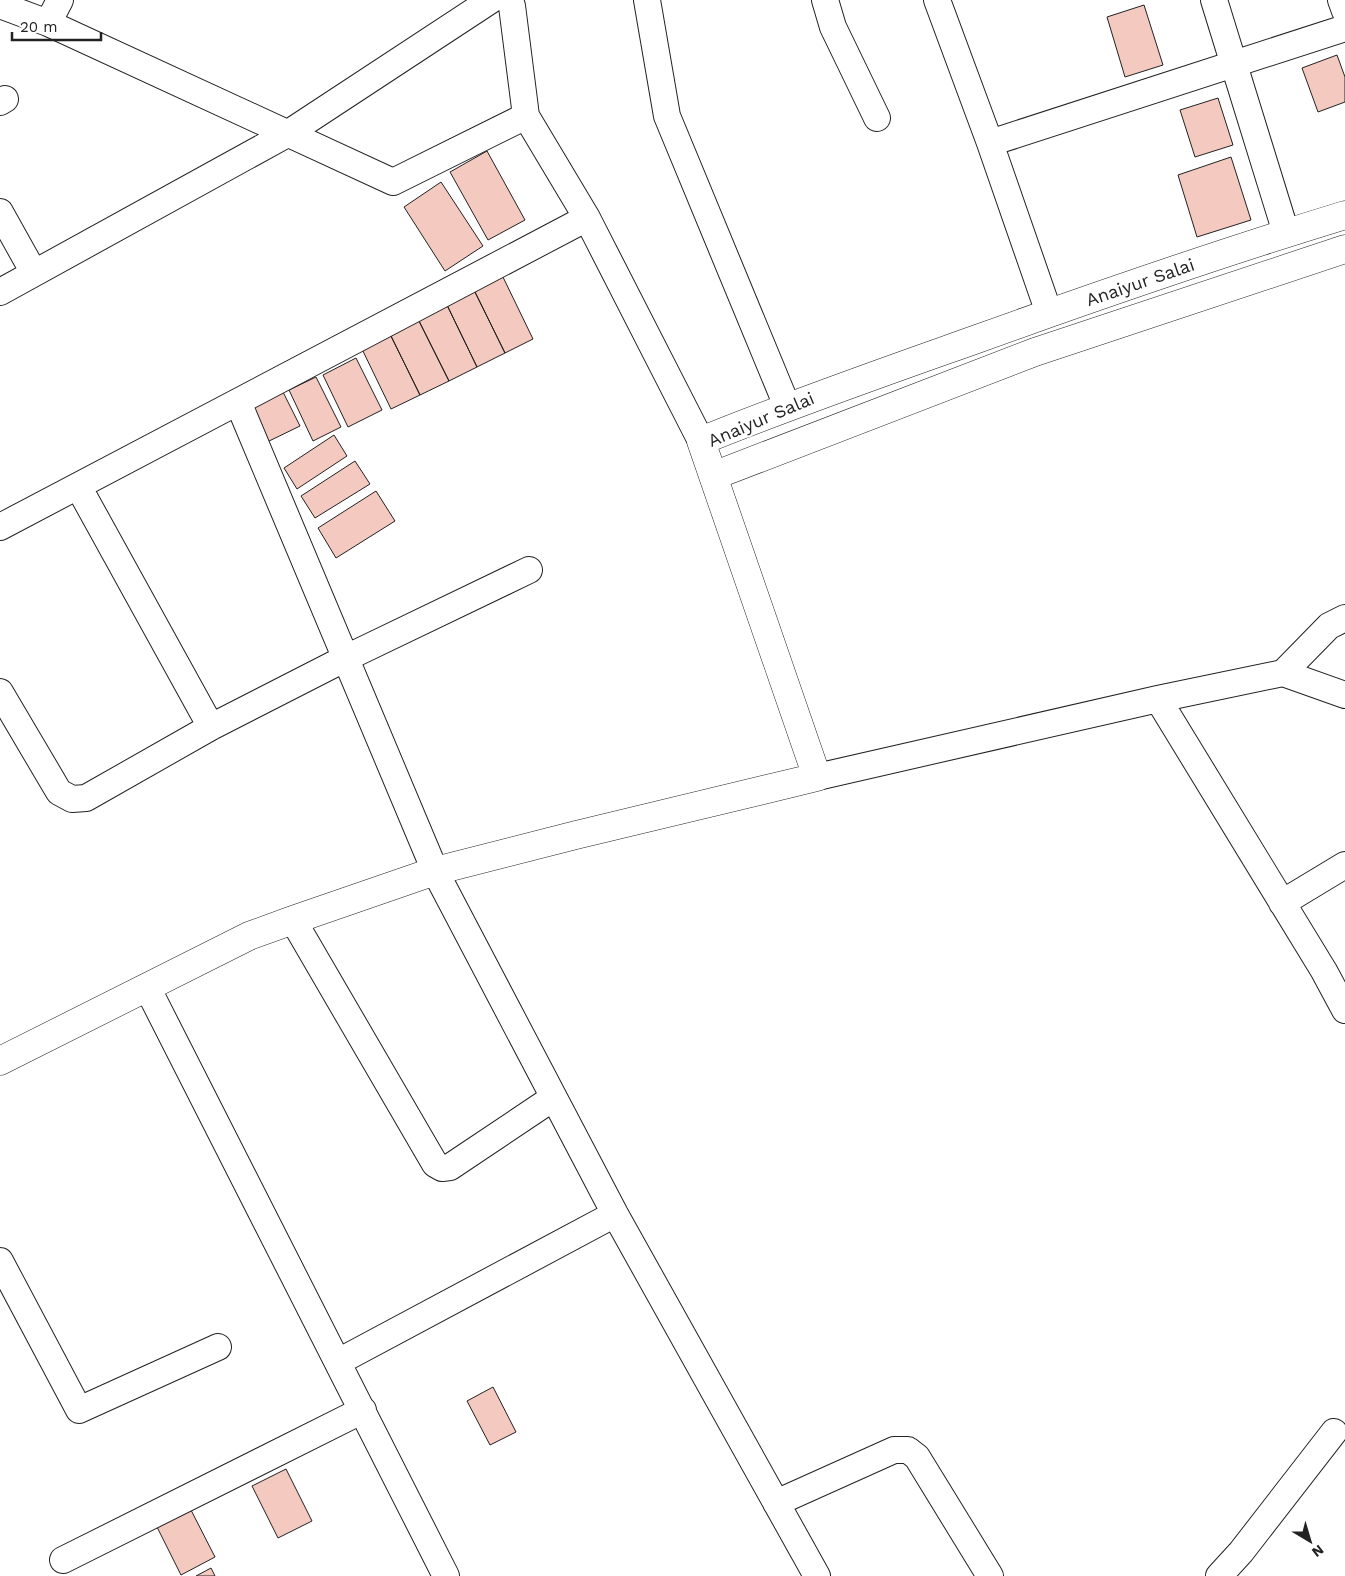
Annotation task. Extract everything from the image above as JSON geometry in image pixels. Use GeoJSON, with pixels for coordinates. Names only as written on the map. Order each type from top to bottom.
{"type":"FeatureCollection","features":[{"type":"Feature","properties":{"kind":"main road","name":"Anaiyur Salai"},"geometry":{"type":"LineString","coordinates":[[1345,215],[1049,313],[787,406],[701,441],[713,476],[1036,352],[1345,249]]}},
{"type":"Feature","properties":{"kind":"main road"},"geometry":{"type":"LineString","coordinates":[[0,1061],[249,936],[294,920],[435,871],[585,832],[817,777],[713,476]]}},
{"type":"Feature","properties":{"kind":"street"},"geometry":{"type":"LineString","coordinates":[[0,292],[287,134],[491,0]]}},
{"type":"Feature","properties":{"kind":"street"},"geometry":{"type":"LineString","coordinates":[[510,0],[526,116],[587,218],[701,441]]}},
{"type":"Feature","properties":{"kind":"street"},"geometry":{"type":"LineString","coordinates":[[647,0],[667,116],[787,406]]}},
{"type":"Feature","properties":{"kind":"street"},"geometry":{"type":"LineString","coordinates":[[825,0],[833,27],[878,118]]}},
{"type":"Feature","properties":{"kind":"street"},"geometry":{"type":"LineString","coordinates":[[937,0],[990,143],[1049,313]]}},
{"type":"Feature","properties":{"kind":"street"},"geometry":{"type":"LineString","coordinates":[[1214,0],[1286,233]]}},
{"type":"Feature","properties":{"kind":"street"},"geometry":{"type":"LineString","coordinates":[[1341,0],[1345,11]]}},
{"type":"Feature","properties":{"kind":"street"},"geometry":{"type":"LineString","coordinates":[[0,5],[54,11],[287,134],[393,182],[526,116]]}},
{"type":"Feature","properties":{"kind":"street"},"geometry":{"type":"LineString","coordinates":[[990,143],[1345,28]]}},
{"type":"Feature","properties":{"kind":"street"},"geometry":{"type":"LineString","coordinates":[[0,212],[34,273]]}},
{"type":"Feature","properties":{"kind":"street"},"geometry":{"type":"LineString","coordinates":[[0,527],[587,218]]}},
{"type":"Feature","properties":{"kind":"street"},"geometry":{"type":"LineString","coordinates":[[238,402],[435,871],[615,1214],[817,1576]]}},
{"type":"Feature","properties":{"kind":"street"},"geometry":{"type":"LineString","coordinates":[[78,486],[211,728]]}},
{"type":"Feature","properties":{"kind":"street"},"geometry":{"type":"LineString","coordinates":[[0,692],[59,792],[72,800],[86,798],[211,728],[346,658],[529,570]]}},
{"type":"Feature","properties":{"kind":"street"},"geometry":{"type":"LineString","coordinates":[[1283,673],[1329,626],[1345,618]]}},
{"type":"Feature","properties":{"kind":"street"},"geometry":{"type":"LineString","coordinates":[[817,777],[1283,673],[1345,695]]}},
{"type":"Feature","properties":{"kind":"street"},"geometry":{"type":"LineString","coordinates":[[1158,700],[1324,971],[1345,1010]]}},
{"type":"Feature","properties":{"kind":"street"},"geometry":{"type":"LineString","coordinates":[[1282,903],[1345,865]]}},
{"type":"Feature","properties":{"kind":"street"},"geometry":{"type":"LineString","coordinates":[[294,920],[435,1164],[442,1168],[450,1167],[553,1098]]}},
{"type":"Feature","properties":{"kind":"street"},"geometry":{"type":"LineString","coordinates":[[147,987],[446,1576]]}},
{"type":"Feature","properties":{"kind":"street"},"geometry":{"type":"LineString","coordinates":[[338,1362],[615,1214]]}},
{"type":"Feature","properties":{"kind":"street"},"geometry":{"type":"LineString","coordinates":[[0,1261],[79,1410],[218,1348]]}},
{"type":"Feature","properties":{"kind":"street"},"geometry":{"type":"LineString","coordinates":[[64,1560],[363,1410]]}},
{"type":"Feature","properties":{"kind":"street"},"geometry":{"type":"LineString","coordinates":[[1219,1576],[1241,1552],[1334,1432]]}},
{"type":"Feature","properties":{"kind":"street"},"geometry":{"type":"LineString","coordinates":[[776,1503],[894,1450],[908,1450],[917,1457],[990,1576]]}},
{"type":"Feature","properties":{"kind":"building"},"geometry":{"type":"Polygon","coordinates":[[[1144,5],[1163,65],[1125,77],[1107,17],[1144,5]]]}},
{"type":"Feature","properties":{"kind":"building"},"geometry":{"type":"Polygon","coordinates":[[[1337,55],[1345,77],[1345,102],[1318,112],[1302,68],[1337,55]]]}},
{"type":"Feature","properties":{"kind":"building"},"geometry":{"type":"Polygon","coordinates":[[[1218,98],[1233,145],[1195,157],[1180,110],[1218,98]]]}},
{"type":"Feature","properties":{"kind":"building"},"geometry":{"type":"Polygon","coordinates":[[[487,151],[525,220],[488,240],[450,172],[487,151]]]}},
{"type":"Feature","properties":{"kind":"building"},"geometry":{"type":"Polygon","coordinates":[[[1231,157],[1251,220],[1197,237],[1178,175],[1231,157]]]}},
{"type":"Feature","properties":{"kind":"building"},"geometry":{"type":"Polygon","coordinates":[[[441,182],[483,246],[445,271],[404,207],[441,182]]]}},
{"type":"Feature","properties":{"kind":"building"},"geometry":{"type":"Polygon","coordinates":[[[502,275],[533,339],[505,353],[474,290],[502,275]]]}},
{"type":"Feature","properties":{"kind":"building"},"geometry":{"type":"Polygon","coordinates":[[[474,290],[505,353],[477,367],[446,303],[474,290]]]}},
{"type":"Feature","properties":{"kind":"building"},"geometry":{"type":"Polygon","coordinates":[[[446,303],[477,367],[449,381],[417,317],[446,303]]]}},
{"type":"Feature","properties":{"kind":"building"},"geometry":{"type":"Polygon","coordinates":[[[417,317],[449,381],[420,395],[389,332],[417,317]]]}},
{"type":"Feature","properties":{"kind":"building"},"geometry":{"type":"Polygon","coordinates":[[[389,332],[420,395],[391,409],[360,345],[389,332]]]}},
{"type":"Feature","properties":{"kind":"building"},"geometry":{"type":"Polygon","coordinates":[[[356,358],[382,410],[348,427],[323,375],[356,358]]]}},
{"type":"Feature","properties":{"kind":"building"},"geometry":{"type":"Polygon","coordinates":[[[316,377],[341,427],[313,441],[289,390],[316,377]]]}},
{"type":"Feature","properties":{"kind":"building"},"geometry":{"type":"Polygon","coordinates":[[[283,392],[300,426],[265,443],[248,409],[283,392]]]}},
{"type":"Feature","properties":{"kind":"building"},"geometry":{"type":"Polygon","coordinates":[[[334,435],[347,456],[297,489],[284,468],[334,435]]]}},
{"type":"Feature","properties":{"kind":"building"},"geometry":{"type":"Polygon","coordinates":[[[355,461],[370,484],[315,518],[301,496],[355,461]]]}},
{"type":"Feature","properties":{"kind":"building"},"geometry":{"type":"Polygon","coordinates":[[[376,491],[395,521],[336,558],[318,528],[376,491]]]}},
{"type":"Feature","properties":{"kind":"building"},"geometry":{"type":"Polygon","coordinates":[[[493,1387],[516,1432],[490,1445],[467,1401],[493,1387]]]}},
{"type":"Feature","properties":{"kind":"building"},"geometry":{"type":"Polygon","coordinates":[[[286,1469],[312,1521],[278,1538],[252,1486],[286,1469]]]}},
{"type":"Feature","properties":{"kind":"building"},"geometry":{"type":"Polygon","coordinates":[[[191,1510],[215,1557],[181,1575],[157,1527],[191,1510]]]}},
{"type":"Feature","properties":{"kind":"building"},"geometry":{"type":"Polygon","coordinates":[[[211,1568],[215,1576],[196,1576],[211,1568]]]}}]}
